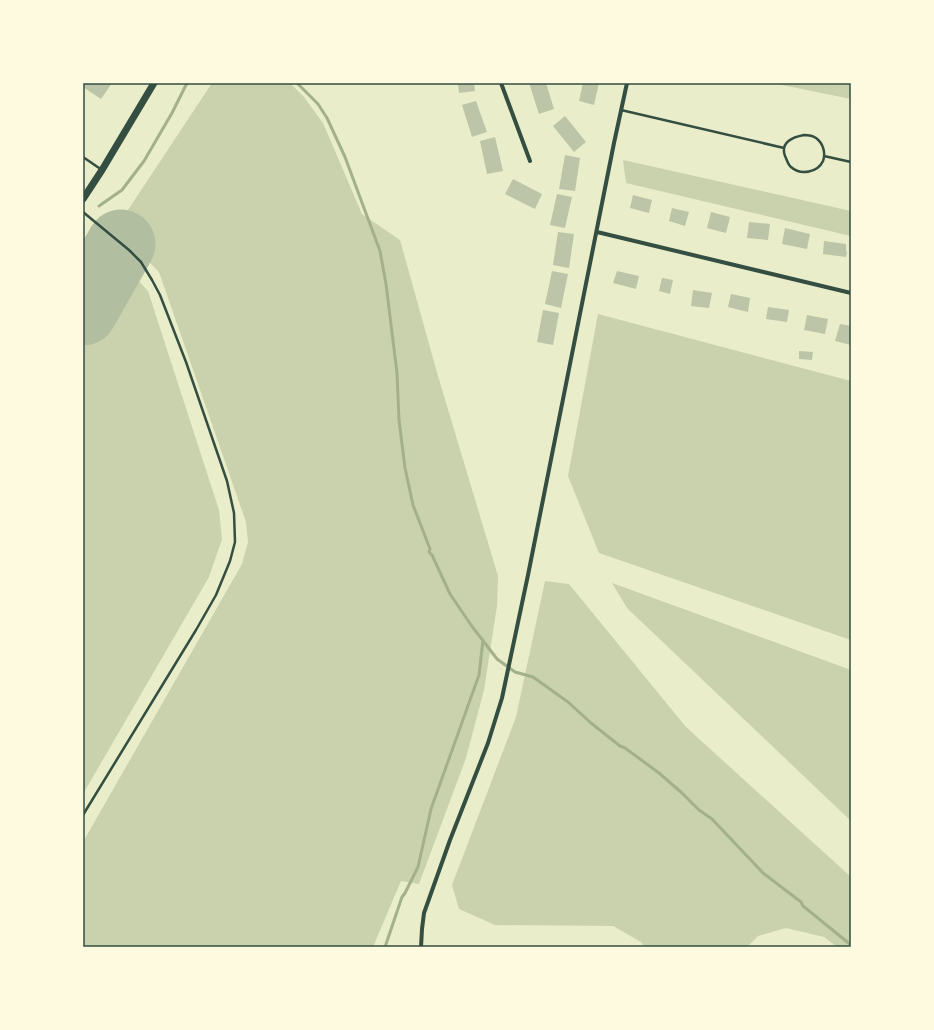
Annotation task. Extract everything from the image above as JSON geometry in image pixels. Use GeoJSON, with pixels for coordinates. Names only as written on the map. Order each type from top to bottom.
{"type":"FeatureCollection","features":[{"type":"Feature","properties":{"kind":"street"},"geometry":{"type":"LineString","coordinates":[[83,199],[154,83]]}},
{"type":"Feature","properties":{"kind":"street"},"geometry":{"type":"LineString","coordinates":[[501,83],[530,161]]}},
{"type":"Feature","properties":{"kind":"street"},"geometry":{"type":"LineString","coordinates":[[421,947],[424,913],[450,840],[488,743],[502,698],[627,83]]}},
{"type":"Feature","properties":{"kind":"street"},"geometry":{"type":"LineString","coordinates":[[597,232],[851,293]]}},
{"type":"Feature","properties":{"kind":"lane"},"geometry":{"type":"LineString","coordinates":[[621,110],[784,148]]}},
{"type":"Feature","properties":{"kind":"lane"},"geometry":{"type":"LineString","coordinates":[[804,135],[816,138],[824,148],[823,162],[816,170],[810,172],[798,172],[788,163],[784,148],[787,142],[792,138],[804,135]]}},
{"type":"Feature","properties":{"kind":"lane"},"geometry":{"type":"LineString","coordinates":[[824,156],[851,162]]}},
{"type":"Feature","properties":{"kind":"lane"},"geometry":{"type":"LineString","coordinates":[[83,157],[102,170]]}},
{"type":"Feature","properties":{"kind":"lane"},"geometry":{"type":"LineString","coordinates":[[83,212],[129,250],[141,262],[160,295],[186,362],[228,481],[234,513],[235,535],[235,542],[230,561],[216,595],[83,815]]}},
{"type":"Feature","properties":{"kind":"green space"},"geometry":{"type":"Polygon","coordinates":[[[212,83],[290,83],[304,97],[323,123],[362,214],[400,240],[438,376],[498,576],[497,606],[484,690],[466,758],[419,884],[401,881],[373,947],[83,947],[83,842],[242,564],[248,542],[246,522],[159,272],[116,228],[212,83]]]}},
{"type":"Feature","properties":{"kind":"green space"},"geometry":{"type":"Polygon","coordinates":[[[772,83],[851,83],[851,99],[772,83]]]}},
{"type":"Feature","properties":{"kind":"green space"},"geometry":{"type":"Polygon","coordinates":[[[623,160],[851,211],[851,236],[626,183],[623,160]]]}},
{"type":"Feature","properties":{"kind":"green space"},"geometry":{"type":"Polygon","coordinates":[[[125,266],[148,291],[219,510],[222,539],[209,577],[83,794],[83,343],[125,266]]]}},
{"type":"Feature","properties":{"kind":"green space"},"geometry":{"type":"Polygon","coordinates":[[[598,314],[851,381],[851,640],[599,553],[568,476],[598,314]]]}},
{"type":"Feature","properties":{"kind":"green space"},"geometry":{"type":"Polygon","coordinates":[[[545,581],[569,584],[686,727],[851,877],[851,947],[837,947],[824,937],[786,928],[758,936],[747,947],[644,947],[641,942],[613,926],[495,925],[459,909],[452,885],[516,717],[545,581]]]}},
{"type":"Feature","properties":{"kind":"green space"},"geometry":{"type":"Polygon","coordinates":[[[612,583],[851,670],[851,821],[627,608],[612,583]]]}},
{"type":"Feature","properties":{"kind":"building"},"geometry":{"type":"Polygon","coordinates":[[[83,83],[112,83],[101,99],[83,87],[83,83]]]}},
{"type":"Feature","properties":{"kind":"building"},"geometry":{"type":"Polygon","coordinates":[[[458,83],[474,83],[475,91],[459,93],[458,83]]]}},
{"type":"Feature","properties":{"kind":"building"},"geometry":{"type":"Polygon","coordinates":[[[529,83],[546,83],[554,109],[539,114],[529,83]]]}},
{"type":"Feature","properties":{"kind":"building"},"geometry":{"type":"Polygon","coordinates":[[[583,83],[599,83],[594,105],[579,101],[583,83]]]}},
{"type":"Feature","properties":{"kind":"building"},"geometry":{"type":"Polygon","coordinates":[[[476,101],[487,132],[472,137],[462,105],[476,101]]]}},
{"type":"Feature","properties":{"kind":"building"},"geometry":{"type":"Polygon","coordinates":[[[565,116],[586,142],[574,152],[553,126],[565,116]]]}},
{"type":"Feature","properties":{"kind":"building"},"geometry":{"type":"Polygon","coordinates":[[[495,137],[503,171],[487,174],[480,141],[495,137]]]}},
{"type":"Feature","properties":{"kind":"building"},"geometry":{"type":"Polygon","coordinates":[[[565,155],[580,158],[575,191],[559,189],[565,155]]]}},
{"type":"Feature","properties":{"kind":"building"},"geometry":{"type":"Polygon","coordinates":[[[513,179],[542,194],[535,209],[505,194],[513,179]]]}},
{"type":"Feature","properties":{"kind":"building"},"geometry":{"type":"Polygon","coordinates":[[[557,194],[572,197],[565,228],[550,225],[557,194]]]}},
{"type":"Feature","properties":{"kind":"building"},"geometry":{"type":"Polygon","coordinates":[[[633,195],[652,200],[649,213],[630,208],[633,195]]]}},
{"type":"Feature","properties":{"kind":"building"},"geometry":{"type":"Polygon","coordinates":[[[672,208],[689,212],[685,226],[669,221],[672,208]]]}},
{"type":"Feature","properties":{"kind":"building"},"geometry":{"type":"Polygon","coordinates":[[[711,212],[730,217],[726,233],[707,228],[711,212]]]}},
{"type":"Feature","properties":{"kind":"building"},"geometry":{"type":"Polygon","coordinates":[[[749,222],[770,224],[768,240],[747,238],[749,222]]]}},
{"type":"Feature","properties":{"kind":"building"},"geometry":{"type":"Polygon","coordinates":[[[785,228],[810,234],[807,249],[782,244],[785,228]]]}},
{"type":"Feature","properties":{"kind":"building"},"geometry":{"type":"Polygon","coordinates":[[[558,232],[574,234],[569,268],[553,265],[558,232]]]}},
{"type":"Feature","properties":{"kind":"building"},"geometry":{"type":"Polygon","coordinates":[[[824,241],[846,244],[846,257],[823,254],[824,241]]]}},
{"type":"Feature","properties":{"kind":"building"},"geometry":{"type":"Polygon","coordinates":[[[552,271],[568,274],[561,308],[545,304],[552,271]]]}},
{"type":"Feature","properties":{"kind":"building"},"geometry":{"type":"Polygon","coordinates":[[[617,271],[639,276],[636,289],[613,283],[617,271]]]}},
{"type":"Feature","properties":{"kind":"building"},"geometry":{"type":"Polygon","coordinates":[[[662,278],[673,280],[670,294],[659,291],[662,278]]]}},
{"type":"Feature","properties":{"kind":"building"},"geometry":{"type":"Polygon","coordinates":[[[693,290],[712,293],[709,308],[691,306],[693,290]]]}},
{"type":"Feature","properties":{"kind":"building"},"geometry":{"type":"Polygon","coordinates":[[[731,294],[750,298],[748,312],[728,307],[731,294]]]}},
{"type":"Feature","properties":{"kind":"building"},"geometry":{"type":"Polygon","coordinates":[[[768,307],[789,310],[787,322],[766,319],[768,307]]]}},
{"type":"Feature","properties":{"kind":"building"},"geometry":{"type":"Polygon","coordinates":[[[543,310],[559,313],[553,345],[537,342],[543,310]]]}},
{"type":"Feature","properties":{"kind":"building"},"geometry":{"type":"Polygon","coordinates":[[[807,315],[828,319],[825,334],[804,330],[807,315]]]}},
{"type":"Feature","properties":{"kind":"building"},"geometry":{"type":"Polygon","coordinates":[[[840,324],[851,326],[851,345],[835,341],[840,324]]]}},
{"type":"Feature","properties":{"kind":"building"},"geometry":{"type":"Polygon","coordinates":[[[799,351],[813,352],[812,360],[799,359],[799,351]]]}},
{"type":"Feature","properties":{"kind":"waterway"},"geometry":{"type":"LineString","coordinates":[[99,206],[122,190],[144,161],[172,113],[187,83]]}},
{"type":"Feature","properties":{"kind":"waterway"},"geometry":{"type":"LineString","coordinates":[[297,83],[318,104],[327,118],[345,157],[380,251],[386,284],[397,373],[399,420],[405,468],[413,505],[430,549],[429,552],[432,555],[450,594],[497,659],[515,672],[533,677],[568,702],[620,746],[625,748],[659,773],[699,810],[712,819],[763,873],[801,902],[803,906],[851,945]]}},
{"type":"Feature","properties":{"kind":"waterway"},"geometry":{"type":"LineString","coordinates":[[385,947],[402,897],[418,867],[431,809],[479,675],[483,640]]}},
{"type":"Feature","properties":{"kind":"runway"},"geometry":{"type":"LineString","coordinates":[[83,311],[121,244]]}}]}
